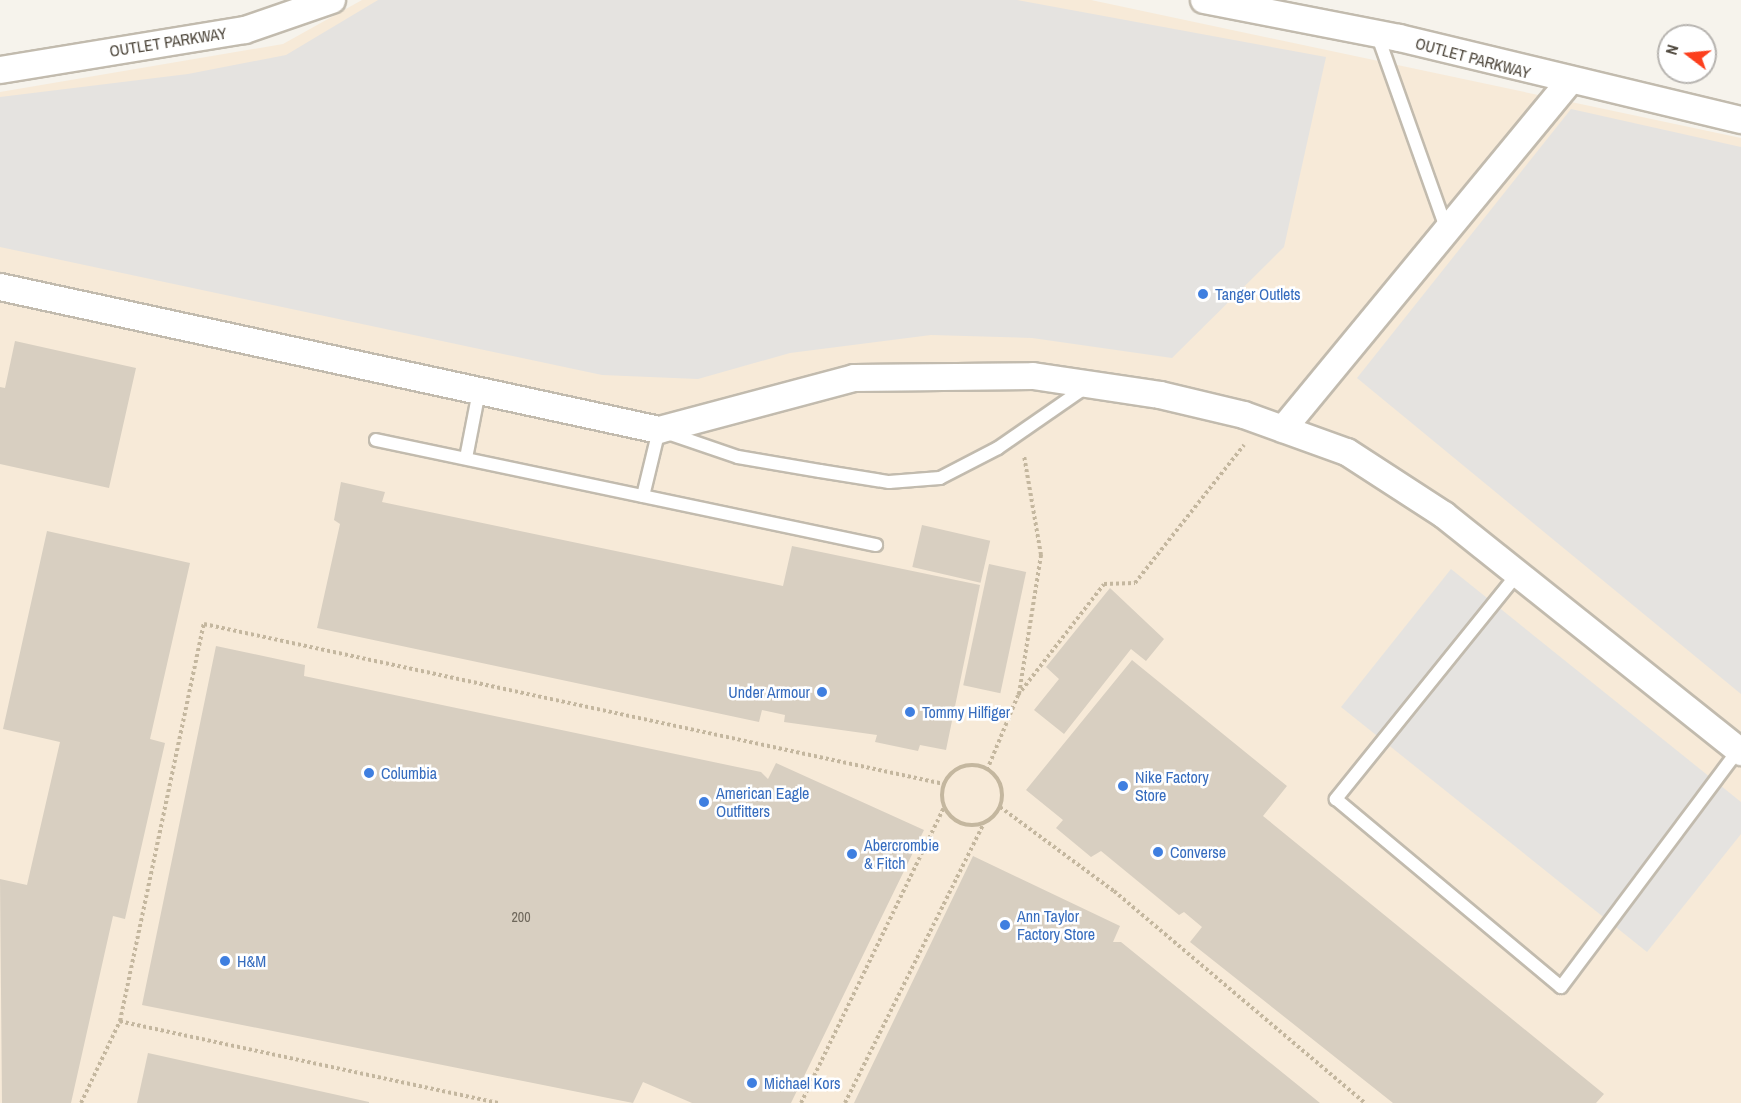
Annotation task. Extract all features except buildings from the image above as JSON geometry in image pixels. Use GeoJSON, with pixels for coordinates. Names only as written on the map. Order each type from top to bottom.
{"type":"FeatureCollection","features":[{"type":"Feature","properties":{"kind":"street","name":"OUTLET PARKWAY"},"geometry":{"type":"LineString","coordinates":[[0,70],[245,30],[332,0]]}},
{"type":"Feature","properties":{"kind":"street","name":"OUTLET PARKWAY"},"geometry":{"type":"LineString","coordinates":[[1204,0],[1377,34],[1568,83],[1741,120]]}},
{"type":"Feature","properties":{"kind":"street"},"geometry":{"type":"LineString","coordinates":[[1273,425],[1446,228],[1568,83]]}},
{"type":"Feature","properties":{"kind":"street"},"geometry":{"type":"LineString","coordinates":[[0,287],[659,430],[854,378],[1033,376],[1160,395],[1273,425],[1347,452],[1444,514],[1740,751]]}},
{"type":"Feature","properties":{"kind":"lane"},"geometry":{"type":"LineString","coordinates":[[1377,34],[1446,228]]}},
{"type":"Feature","properties":{"kind":"lane"},"geometry":{"type":"LineString","coordinates":[[643,496],[659,430],[738,457],[889,482],[940,478],[1020,433],[1089,385]]}},
{"type":"Feature","properties":{"kind":"lane"},"geometry":{"type":"LineString","coordinates":[[466,458],[479,391]]}},
{"type":"Feature","properties":{"kind":"lane"},"geometry":{"type":"LineString","coordinates":[[375,440],[876,545]]}},
{"type":"Feature","properties":{"kind":"lane"},"geometry":{"type":"LineString","coordinates":[[1519,572],[1336,798],[1562,987],[1740,751]]}},
{"type":"Feature","properties":{"kind":"path"},"geometry":{"type":"LineString","coordinates":[[1018,694],[1104,584],[1134,583],[1273,425]]}},
{"type":"Feature","properties":{"kind":"path"},"geometry":{"type":"LineString","coordinates":[[987,770],[1018,694],[1041,555],[1020,433]]}},
{"type":"Feature","properties":{"kind":"path"},"geometry":{"type":"LineString","coordinates":[[81,1103],[120,1021],[204,624],[944,784]]}},
{"type":"Feature","properties":{"kind":"path"},"geometry":{"type":"LineString","coordinates":[[801,1103],[944,807],[944,784],[963,767],[987,770],[1000,785],[1000,807],[984,823],[845,1103]]}},
{"type":"Feature","properties":{"kind":"path"},"geometry":{"type":"LineString","coordinates":[[944,807],[960,823],[984,823]]}},
{"type":"Feature","properties":{"kind":"path"},"geometry":{"type":"LineString","coordinates":[[1000,807],[1114,891],[1365,1103]]}},
{"type":"Feature","properties":{"kind":"path"},"geometry":{"type":"LineString","coordinates":[[120,1021],[498,1103]]}},
{"type":"Feature","properties":{"kind":"shaded area","name":"Tanger Outlets"},"geometry":{"type":"Polygon","coordinates":[[[362,0],[1091,0],[1741,138],[1741,1103],[0,1103],[0,92],[283,44],[362,0]]]}},
{"type":"Feature","properties":{"kind":"shaded area"},"geometry":{"type":"Polygon","coordinates":[[[378,0],[1017,0],[1326,57],[1284,247],[1172,358],[1032,338],[931,335],[790,353],[698,379],[602,375],[0,247],[0,97],[188,74],[286,55],[378,0]]]}},
{"type":"Feature","properties":{"kind":"shaded area"},"geometry":{"type":"Polygon","coordinates":[[[1571,109],[1741,147],[1741,694],[1357,378],[1571,109]]]}},
{"type":"Feature","properties":{"kind":"shaded area"},"geometry":{"type":"Polygon","coordinates":[[[1451,569],[1741,802],[1741,834],[1647,952],[1341,707],[1451,569]]]}},
{"type":"Feature","properties":{"kind":"place","name":"Tanger Outlets"},"geometry":{"type":"Point","coordinates":[1203,294]}},
{"type":"Feature","properties":{"kind":"place","name":"Under Armour"},"geometry":{"type":"Point","coordinates":[822,692]}},
{"type":"Feature","properties":{"kind":"place","name":"Tommy Hilfiger"},"geometry":{"type":"Point","coordinates":[910,712]}},
{"type":"Feature","properties":{"kind":"place","name":"Columbia"},"geometry":{"type":"Point","coordinates":[369,773]}},
{"type":"Feature","properties":{"kind":"place","name":"Nike Factory Store"},"geometry":{"type":"Point","coordinates":[1123,786]}},
{"type":"Feature","properties":{"kind":"place","name":"American Eagle Outfitters"},"geometry":{"type":"Point","coordinates":[704,802]}},
{"type":"Feature","properties":{"kind":"place","name":"Converse"},"geometry":{"type":"Point","coordinates":[1158,852]}},
{"type":"Feature","properties":{"kind":"place","name":"Abercrombie & Fitch"},"geometry":{"type":"Point","coordinates":[852,854]}},
{"type":"Feature","properties":{"kind":"place","name":"Ann Taylor Factory Store"},"geometry":{"type":"Point","coordinates":[1005,925]}},
{"type":"Feature","properties":{"kind":"place","name":"H&M"},"geometry":{"type":"Point","coordinates":[225,961]}},
{"type":"Feature","properties":{"kind":"place","name":"Michael Kors"},"geometry":{"type":"Point","coordinates":[752,1083]}}]}
